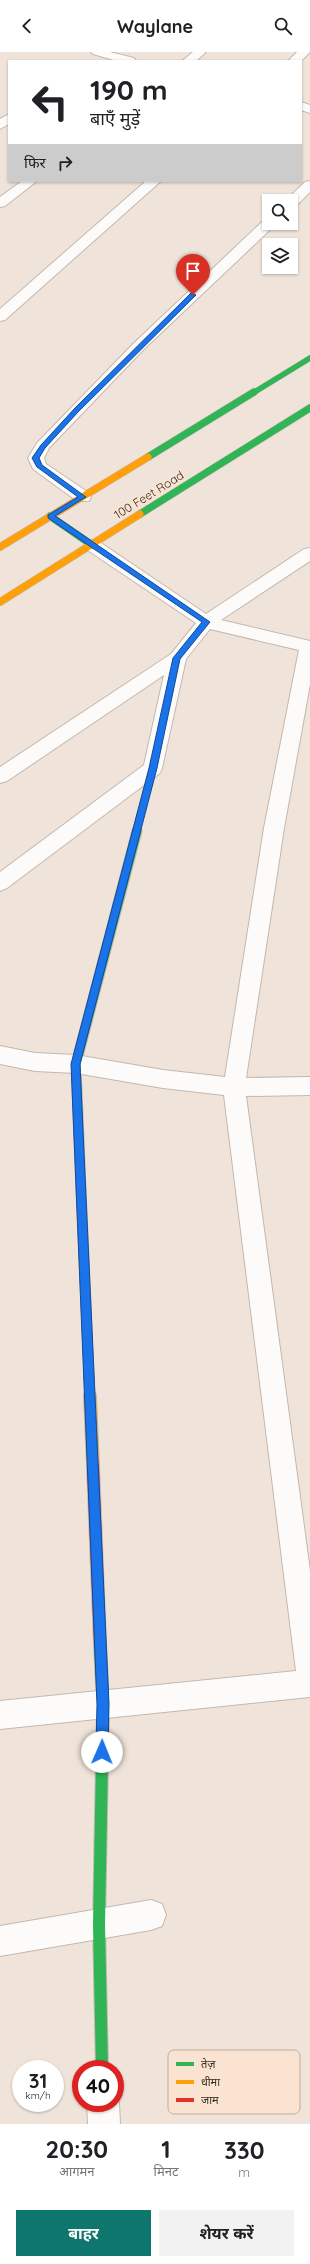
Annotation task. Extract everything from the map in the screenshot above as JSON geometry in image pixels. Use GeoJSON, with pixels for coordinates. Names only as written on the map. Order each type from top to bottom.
{"type":"FeatureCollection","features":[{"type":"Feature","properties":{"kind":"main road"},"geometry":{"type":"LineString","coordinates":[[0,547],[310,358]]}},
{"type":"Feature","properties":{"kind":"main road","name":"100 Feet Road"},"geometry":{"type":"LineString","coordinates":[[0,602],[310,408]]}},
{"type":"Feature","properties":{"kind":"main road"},"geometry":{"type":"LineString","coordinates":[[50,516],[92,545]]}},
{"type":"Feature","properties":{"kind":"main road"},"geometry":{"type":"LineString","coordinates":[[102,2060],[99,1925],[103,1704],[76,1064],[153,768]]}},
{"type":"Feature","properties":{"kind":"street"},"geometry":{"type":"LineString","coordinates":[[90,60],[98,52],[126,60]]}},
{"type":"Feature","properties":{"kind":"street"},"geometry":{"type":"LineString","coordinates":[[189,60],[200,52]]}},
{"type":"Feature","properties":{"kind":"street"},"geometry":{"type":"LineString","coordinates":[[295,60],[304,52]]}},
{"type":"Feature","properties":{"kind":"street"},"geometry":{"type":"LineString","coordinates":[[0,204],[29,182]]}},
{"type":"Feature","properties":{"kind":"street"},"geometry":{"type":"LineString","coordinates":[[0,317],[153,182]]}},
{"type":"Feature","properties":{"kind":"street"},"geometry":{"type":"LineString","coordinates":[[298,196],[310,185]]}},
{"type":"Feature","properties":{"kind":"street"},"geometry":{"type":"LineString","coordinates":[[83,497],[39,466],[36,458],[43,446],[138,348],[262,230]]}},
{"type":"Feature","properties":{"kind":"street"},"geometry":{"type":"LineString","coordinates":[[92,545],[206,622],[309,647],[274,828],[234,1087],[310,1674]]}},
{"type":"Feature","properties":{"kind":"street"},"geometry":{"type":"LineString","coordinates":[[0,776],[177,658],[206,622],[310,553]]}},
{"type":"Feature","properties":{"kind":"street"},"geometry":{"type":"LineString","coordinates":[[0,884],[153,768],[177,658]]}},
{"type":"Feature","properties":{"kind":"street"},"geometry":{"type":"LineString","coordinates":[[0,1055],[35,1062],[76,1064],[163,1079],[234,1087],[310,1086]]}},
{"type":"Feature","properties":{"kind":"street"},"geometry":{"type":"LineString","coordinates":[[0,1715],[310,1683]]}},
{"type":"Feature","properties":{"kind":"street"},"geometry":{"type":"LineString","coordinates":[[0,1941],[150,1915]]}},
{"type":"Feature","properties":{"kind":"street"},"geometry":{"type":"LineString","coordinates":[[103,2112],[104,2124]]}},
{"type":"Feature","properties":{"kind":"traffic: fast"},"geometry":{"type":"LineString","coordinates":[[148,457],[310,358]]}},
{"type":"Feature","properties":{"kind":"traffic: fast"},"geometry":{"type":"LineString","coordinates":[[140,514],[310,408]]}},
{"type":"Feature","properties":{"kind":"traffic: fast"},"geometry":{"type":"LineString","coordinates":[[50,516],[92,545]]}},
{"type":"Feature","properties":{"kind":"traffic: fast"},"geometry":{"type":"LineString","coordinates":[[81,1189],[76,1064],[153,768]]}},
{"type":"Feature","properties":{"kind":"traffic: fast"},"geometry":{"type":"LineString","coordinates":[[100,1645],[103,1705],[99,1925],[102,2060]]}},
{"type":"Feature","properties":{"kind":"traffic: slow"},"geometry":{"type":"LineString","coordinates":[[0,547],[148,457]]}},
{"type":"Feature","properties":{"kind":"traffic: slow"},"geometry":{"type":"LineString","coordinates":[[0,602],[140,514]]}},
{"type":"Feature","properties":{"kind":"traffic: slow"},"geometry":{"type":"LineString","coordinates":[[81,1189],[93,1466]]}},
{"type":"Feature","properties":{"kind":"traffic: jam"},"geometry":{"type":"LineString","coordinates":[[93,1466],[100,1645]]}},
{"type":"Feature","properties":{"kind":"route"},"geometry":{"type":"LineString","coordinates":[[102,1752],[103,1704],[76,1064],[153,768],[177,658],[206,622],[106,556],[50,516],[83,497],[39,466],[36,458],[43,446],[77,410],[193,295]]}}]}
